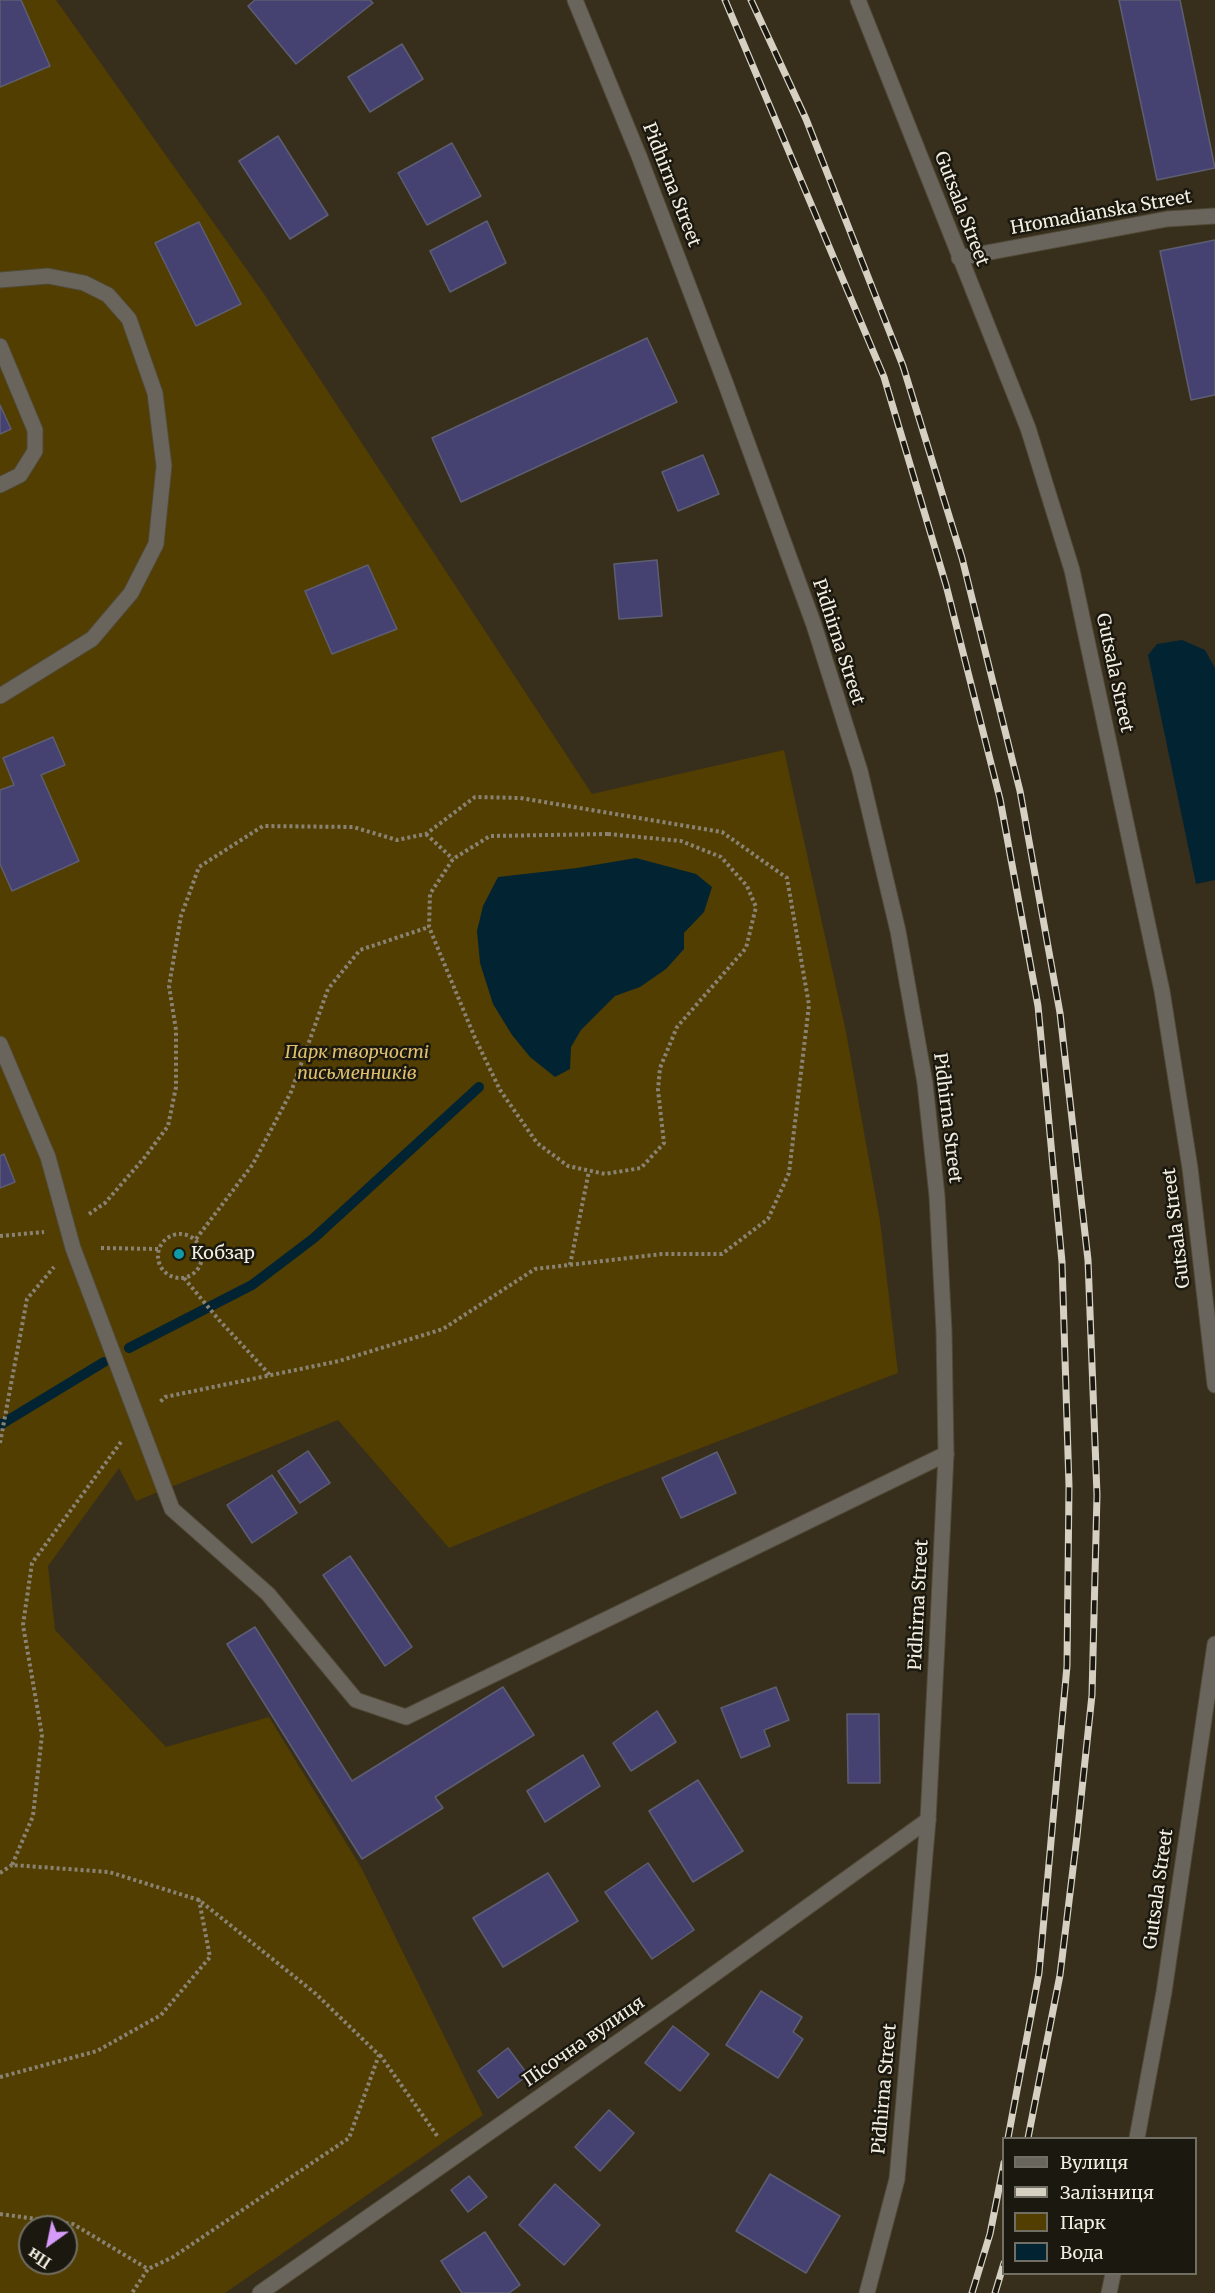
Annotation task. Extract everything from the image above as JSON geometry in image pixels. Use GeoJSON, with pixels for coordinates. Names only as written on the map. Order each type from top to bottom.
{"type":"FeatureCollection","features":[{"type":"Feature","properties":{"kind":"street","name":"Pidhirna Street"},"geometry":{"type":"LineString","coordinates":[[575,0],[639,156],[814,625],[860,771],[898,931],[925,1083],[937,1196],[944,1331],[946,1454],[928,1820],[897,2179],[867,2293]]}},
{"type":"Feature","properties":{"kind":"street","name":"Gutsala Street"},"geometry":{"type":"LineString","coordinates":[[858,0],[1028,428],[1072,570],[1162,991],[1190,1168],[1215,1385]]}},
{"type":"Feature","properties":{"kind":"street","name":"Hromadianska Street"},"geometry":{"type":"LineString","coordinates":[[959,258],[1167,219],[1215,216]]}},
{"type":"Feature","properties":{"kind":"street"},"geometry":{"type":"LineString","coordinates":[[0,279],[48,276],[84,283],[108,295],[129,319],[155,393],[164,466],[156,544],[131,593],[92,639],[0,696]]}},
{"type":"Feature","properties":{"kind":"street"},"geometry":{"type":"LineString","coordinates":[[0,346],[35,430],[35,451],[20,475],[0,485]]}},
{"type":"Feature","properties":{"kind":"street"},"geometry":{"type":"LineString","coordinates":[[0,1044],[48,1157],[73,1248],[172,1509],[268,1594],[356,1700],[406,1718],[946,1454]]}},
{"type":"Feature","properties":{"kind":"street","name":"Gutsala Street"},"geometry":{"type":"LineString","coordinates":[[1137,2137],[1164,1992],[1215,1644]]}},
{"type":"Feature","properties":{"kind":"street","name":"Пісочна вулиця"},"geometry":{"type":"LineString","coordinates":[[260,2293],[454,2158],[928,1820]]}},
{"type":"Feature","properties":{"kind":"street"},"geometry":{"type":"LineString","coordinates":[[1109,2293],[1113,2275]]}},
{"type":"Feature","properties":{"kind":"path"},"geometry":{"type":"LineString","coordinates":[[0,1236],[26,1235],[68,1228],[105,1203],[145,1157],[168,1126],[176,1087],[176,1030],[169,986],[181,916],[199,867],[263,826],[353,827],[397,840],[426,834],[475,797],[520,798],[722,832],[787,878],[809,1005],[789,1173],[768,1219],[723,1254],[662,1254],[535,1269],[443,1329],[339,1361],[165,1397],[138,1419],[32,1563],[23,1625],[42,1735],[33,1816],[12,1865],[0,1873]]}},
{"type":"Feature","properties":{"kind":"path"},"geometry":{"type":"LineString","coordinates":[[426,834],[453,859]]}},
{"type":"Feature","properties":{"kind":"path"},"geometry":{"type":"LineString","coordinates":[[608,834],[681,841],[721,857],[747,886],[756,907],[746,948],[677,1027],[660,1068],[658,1090],[664,1143],[642,1168],[605,1174],[568,1166],[537,1143],[500,1090],[475,1038],[429,927],[430,894],[453,859],[490,836],[608,834]]}},
{"type":"Feature","properties":{"kind":"path"},"geometry":{"type":"LineString","coordinates":[[196,1239],[253,1164],[291,1092],[328,989],[360,950],[429,927]]}},
{"type":"Feature","properties":{"kind":"path"},"geometry":{"type":"LineString","coordinates":[[570,1265],[589,1171]]}},
{"type":"Feature","properties":{"kind":"path"},"geometry":{"type":"LineString","coordinates":[[174,1234],[186,1234],[196,1239],[203,1257],[200,1267],[194,1274],[184,1278],[175,1278],[160,1267],[157,1258],[158,1249],[165,1239],[174,1234]]}},
{"type":"Feature","properties":{"kind":"path"},"geometry":{"type":"LineString","coordinates":[[0,1441],[27,1299],[73,1248],[158,1249]]}},
{"type":"Feature","properties":{"kind":"path"},"geometry":{"type":"LineString","coordinates":[[184,1278],[270,1376]]}},
{"type":"Feature","properties":{"kind":"path"},"geometry":{"type":"LineString","coordinates":[[12,1865],[109,1872],[199,1900],[316,1994],[380,2055],[454,2158]]}},
{"type":"Feature","properties":{"kind":"path"},"geometry":{"type":"LineString","coordinates":[[0,2077],[97,2051],[161,2015],[210,1957],[199,1900]]}},
{"type":"Feature","properties":{"kind":"path"},"geometry":{"type":"LineString","coordinates":[[132,2293],[148,2269],[173,2257],[349,2138],[380,2055]]}},
{"type":"Feature","properties":{"kind":"path"},"geometry":{"type":"LineString","coordinates":[[0,2214],[73,2224],[148,2269]]}},
{"type":"Feature","properties":{"kind":"green space","name":"Парк творчості письменників"},"geometry":{"type":"Polygon","coordinates":[[[0,0],[56,0],[264,294],[592,794],[784,750],[846,1032],[880,1221],[898,1373],[606,1484],[449,1548],[338,1420],[136,1501],[119,1468],[48,1566],[55,1630],[166,1747],[269,1717],[362,1869],[483,2115],[225,2293],[0,2293],[0,0]]]}},
{"type":"Feature","properties":{"kind":"water"},"geometry":{"type":"Polygon","coordinates":[[[1182,640],[1205,650],[1215,668],[1215,880],[1196,884],[1148,655],[1157,644],[1182,640]]]}},
{"type":"Feature","properties":{"kind":"water"},"geometry":{"type":"Polygon","coordinates":[[[636,858],[696,874],[712,887],[704,912],[684,933],[684,949],[666,969],[640,987],[615,996],[581,1030],[571,1047],[570,1069],[555,1077],[530,1057],[512,1035],[493,1004],[480,963],[477,931],[483,906],[498,877],[577,868],[636,858]]]}},
{"type":"Feature","properties":{"kind":"building"},"geometry":{"type":"Polygon","coordinates":[[[0,0],[21,0],[50,66],[0,87],[0,0]]]}},
{"type":"Feature","properties":{"kind":"building"},"geometry":{"type":"Polygon","coordinates":[[[255,0],[370,0],[373,3],[296,64],[248,6],[255,0]]]}},
{"type":"Feature","properties":{"kind":"building"},"geometry":{"type":"Polygon","coordinates":[[[1119,0],[1180,0],[1215,168],[1157,180],[1119,0]]]}},
{"type":"Feature","properties":{"kind":"building"},"geometry":{"type":"Polygon","coordinates":[[[402,44],[423,79],[370,112],[348,77],[402,44]]]}},
{"type":"Feature","properties":{"kind":"building"},"geometry":{"type":"Polygon","coordinates":[[[278,136],[328,215],[290,239],[239,161],[278,136]]]}},
{"type":"Feature","properties":{"kind":"building"},"geometry":{"type":"Polygon","coordinates":[[[452,143],[481,196],[427,225],[398,173],[452,143]]]}},
{"type":"Feature","properties":{"kind":"building"},"geometry":{"type":"Polygon","coordinates":[[[487,221],[506,263],[450,292],[430,251],[487,221]]]}},
{"type":"Feature","properties":{"kind":"building"},"geometry":{"type":"Polygon","coordinates":[[[199,222],[241,304],[196,326],[155,243],[199,222]]]}},
{"type":"Feature","properties":{"kind":"building"},"geometry":{"type":"Polygon","coordinates":[[[1215,240],[1215,395],[1191,400],[1160,251],[1215,240]]]}},
{"type":"Feature","properties":{"kind":"building"},"geometry":{"type":"Polygon","coordinates":[[[647,338],[677,402],[461,502],[432,438],[647,338]]]}},
{"type":"Feature","properties":{"kind":"building"},"geometry":{"type":"Polygon","coordinates":[[[0,405],[11,429],[0,434],[0,405]]]}},
{"type":"Feature","properties":{"kind":"building"},"geometry":{"type":"Polygon","coordinates":[[[703,455],[719,494],[678,511],[662,472],[703,455]]]}},
{"type":"Feature","properties":{"kind":"building"},"geometry":{"type":"Polygon","coordinates":[[[657,560],[662,616],[619,619],[614,564],[657,560]]]}},
{"type":"Feature","properties":{"kind":"building"},"geometry":{"type":"Polygon","coordinates":[[[368,565],[397,629],[332,654],[305,591],[368,565]]]}},
{"type":"Feature","properties":{"kind":"building"},"geometry":{"type":"Polygon","coordinates":[[[53,737],[65,765],[41,775],[79,861],[12,891],[0,864],[0,790],[14,785],[3,758],[53,737]]]}},
{"type":"Feature","properties":{"kind":"building"},"geometry":{"type":"Polygon","coordinates":[[[4,1154],[15,1182],[0,1188],[0,1156],[4,1154]]]}},
{"type":"Feature","properties":{"kind":"building"},"geometry":{"type":"Polygon","coordinates":[[[308,1451],[330,1483],[300,1503],[278,1471],[308,1451]]]}},
{"type":"Feature","properties":{"kind":"building"},"geometry":{"type":"Polygon","coordinates":[[[717,1452],[736,1493],[681,1518],[662,1478],[717,1452]]]}},
{"type":"Feature","properties":{"kind":"building"},"geometry":{"type":"Polygon","coordinates":[[[272,1475],[297,1513],[252,1543],[227,1505],[272,1475]]]}},
{"type":"Feature","properties":{"kind":"building"},"geometry":{"type":"Polygon","coordinates":[[[350,1556],[412,1647],[385,1666],[323,1575],[350,1556]]]}},
{"type":"Feature","properties":{"kind":"building"},"geometry":{"type":"Polygon","coordinates":[[[255,1627],[352,1781],[503,1687],[534,1735],[435,1797],[443,1808],[362,1859],[227,1644],[255,1627]]]}},
{"type":"Feature","properties":{"kind":"building"},"geometry":{"type":"Polygon","coordinates":[[[776,1687],[789,1720],[764,1730],[770,1746],[741,1758],[721,1708],[776,1687]]]}},
{"type":"Feature","properties":{"kind":"building"},"geometry":{"type":"Polygon","coordinates":[[[657,1711],[676,1742],[631,1771],[613,1743],[657,1711]]]}},
{"type":"Feature","properties":{"kind":"building"},"geometry":{"type":"Polygon","coordinates":[[[847,1714],[879,1714],[880,1783],[848,1783],[847,1714]]]}},
{"type":"Feature","properties":{"kind":"building"},"geometry":{"type":"Polygon","coordinates":[[[583,1755],[600,1786],[545,1822],[527,1791],[583,1755]]]}},
{"type":"Feature","properties":{"kind":"building"},"geometry":{"type":"Polygon","coordinates":[[[698,1780],[743,1851],[693,1882],[649,1811],[698,1780]]]}},
{"type":"Feature","properties":{"kind":"building"},"geometry":{"type":"Polygon","coordinates":[[[648,1863],[694,1930],[652,1959],[605,1892],[648,1863]]]}},
{"type":"Feature","properties":{"kind":"building"},"geometry":{"type":"Polygon","coordinates":[[[548,1873],[578,1921],[503,1967],[473,1918],[548,1873]]]}},
{"type":"Feature","properties":{"kind":"building"},"geometry":{"type":"Polygon","coordinates":[[[761,1991],[802,2017],[793,2032],[803,2039],[778,2078],[726,2045],[761,1991]]]}},
{"type":"Feature","properties":{"kind":"building"},"geometry":{"type":"Polygon","coordinates":[[[673,2026],[709,2054],[680,2091],[645,2063],[673,2026]]]}},
{"type":"Feature","properties":{"kind":"building"},"geometry":{"type":"Polygon","coordinates":[[[508,2048],[528,2075],[498,2098],[478,2071],[508,2048]]]}},
{"type":"Feature","properties":{"kind":"building"},"geometry":{"type":"Polygon","coordinates":[[[609,2110],[634,2133],[600,2171],[575,2147],[609,2110]]]}},
{"type":"Feature","properties":{"kind":"building"},"geometry":{"type":"Polygon","coordinates":[[[770,2174],[840,2216],[806,2273],[736,2231],[770,2174]]]}},
{"type":"Feature","properties":{"kind":"building"},"geometry":{"type":"Polygon","coordinates":[[[469,2176],[487,2197],[468,2212],[451,2190],[469,2176]]]}},
{"type":"Feature","properties":{"kind":"building"},"geometry":{"type":"Polygon","coordinates":[[[555,2184],[600,2225],[564,2265],[519,2225],[555,2184]]]}},
{"type":"Feature","properties":{"kind":"building"},"geometry":{"type":"Polygon","coordinates":[[[485,2232],[520,2285],[509,2293],[462,2293],[441,2261],[485,2232]]]}},
{"type":"Feature","properties":{"kind":"waterway"},"geometry":{"type":"LineString","coordinates":[[129,1348],[252,1285],[314,1238],[479,1087]]}},
{"type":"Feature","properties":{"kind":"waterway"},"geometry":{"type":"LineString","coordinates":[[0,1425],[104,1362]]}},
{"type":"Feature","properties":{"kind":"railway"},"geometry":{"type":"LineString","coordinates":[[725,0],[884,377],[946,585],[1000,799],[1038,1006],[1062,1262],[1069,1486],[1067,1666],[1039,1973],[1008,2137]]}},
{"type":"Feature","properties":{"kind":"railway"},"geometry":{"type":"LineString","coordinates":[[751,0],[806,119],[903,366],[962,558],[1020,791],[1060,1013],[1088,1260],[1097,1495],[1092,1695],[1060,1975],[1028,2137]]}},
{"type":"Feature","properties":{"kind":"railway"},"geometry":{"type":"LineString","coordinates":[[972,2293],[990,2234],[1002,2173]]}},
{"type":"Feature","properties":{"kind":"railway"},"geometry":{"type":"LineString","coordinates":[[995,2293],[1002,2270]]}},
{"type":"Feature","properties":{"kind":"place","name":"Кобзар"},"geometry":{"type":"Point","coordinates":[179,1254]}}]}
